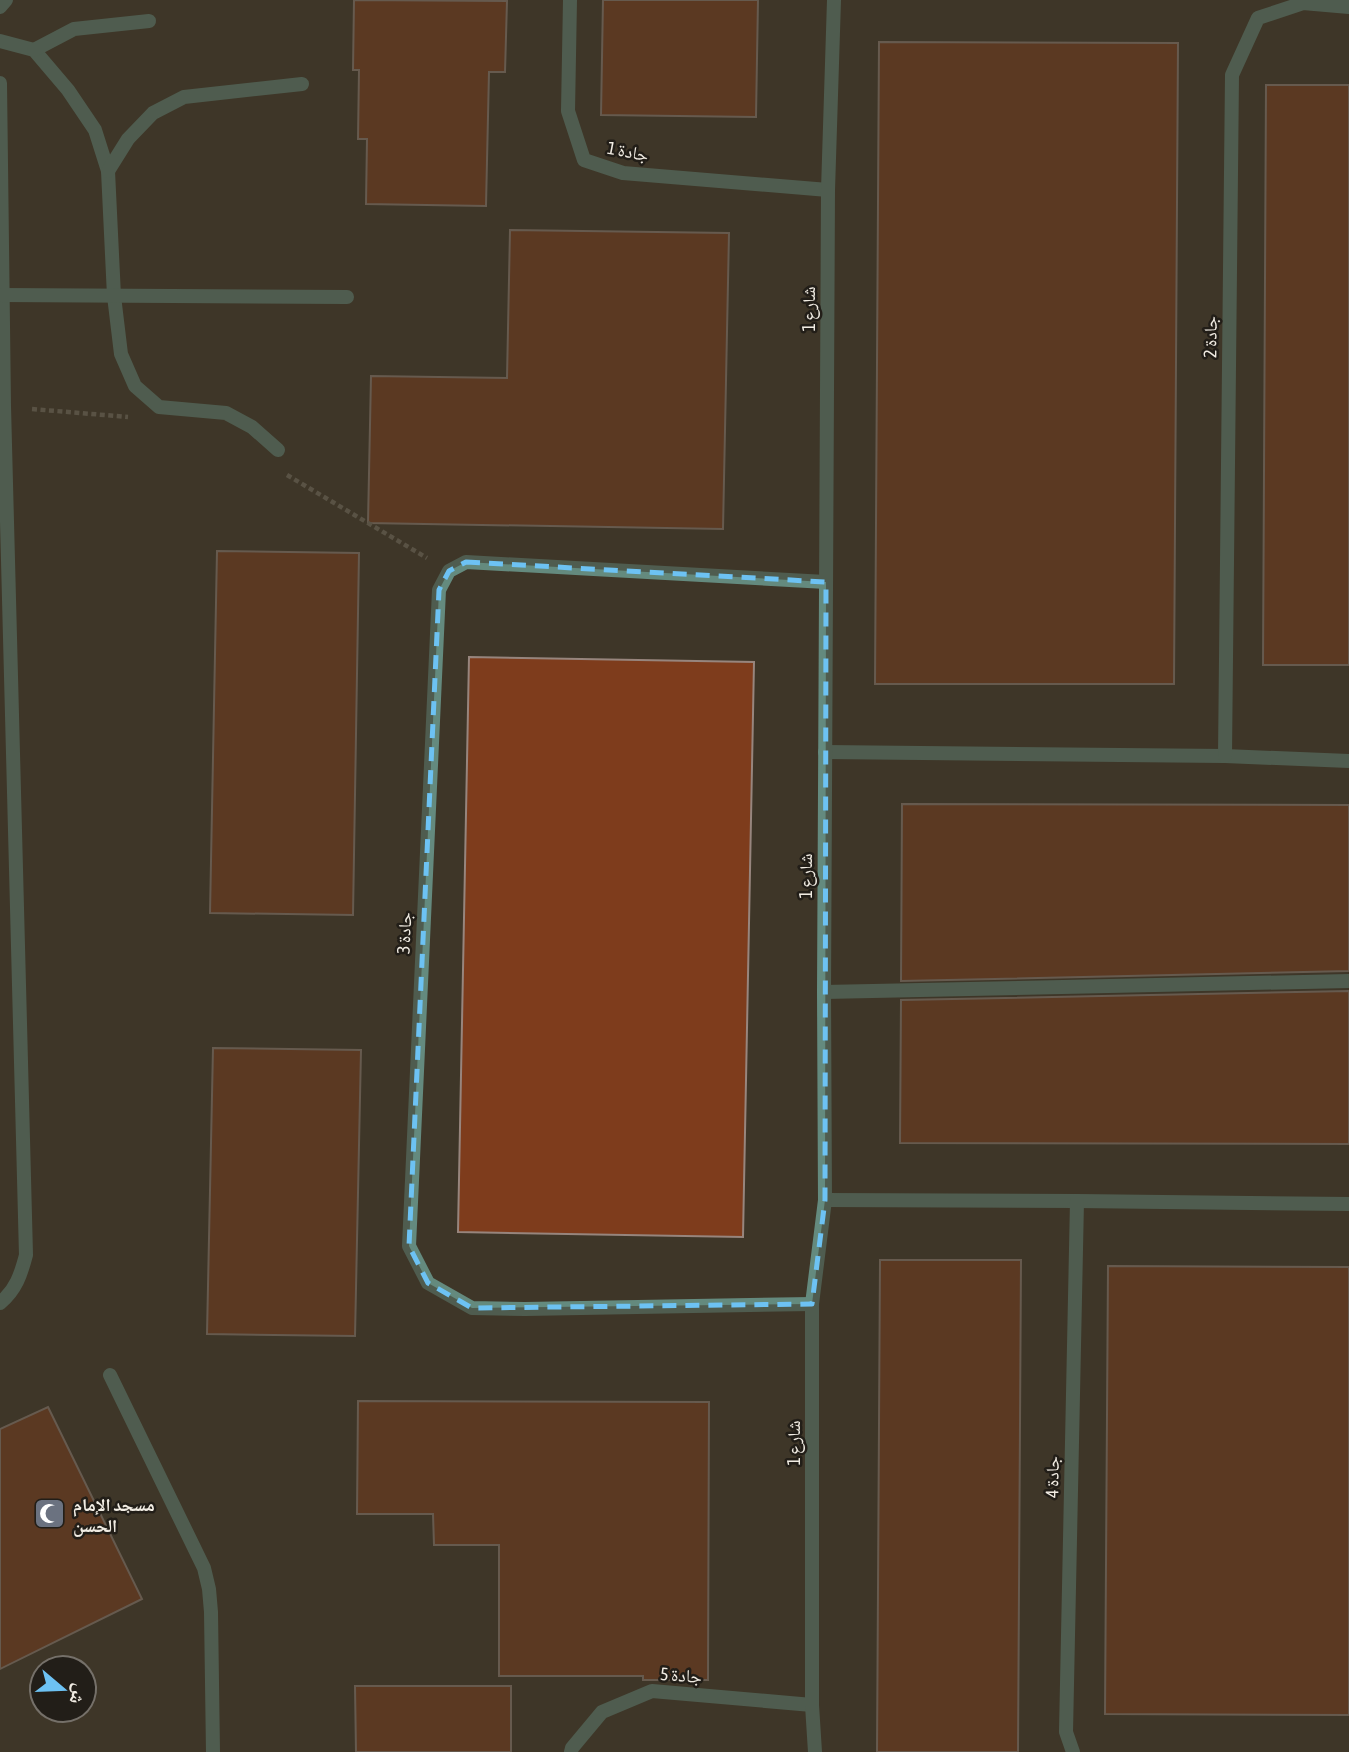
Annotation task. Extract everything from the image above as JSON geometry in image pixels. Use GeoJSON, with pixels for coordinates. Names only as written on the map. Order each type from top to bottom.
{"type":"FeatureCollection","features":[{"type":"Feature","properties":{"kind":"street"},"geometry":{"type":"LineString","coordinates":[[0,7],[6,0]]}},
{"type":"Feature","properties":{"kind":"street","name":"جادة 1"},"geometry":{"type":"LineString","coordinates":[[569,0],[568,111],[584,160],[624,173],[828,190]]}},
{"type":"Feature","properties":{"kind":"street","name":"شارع 1"},"geometry":{"type":"LineString","coordinates":[[815,1752],[812,1705],[812,1304],[825,1200],[828,190],[834,0]]}},
{"type":"Feature","properties":{"kind":"street","name":"جادة 2"},"geometry":{"type":"LineString","coordinates":[[1225,756],[1232,75],[1258,18],[1303,4],[1349,7]]}},
{"type":"Feature","properties":{"kind":"street"},"geometry":{"type":"LineString","coordinates":[[34,50],[74,29],[149,21]]}},
{"type":"Feature","properties":{"kind":"street"},"geometry":{"type":"LineString","coordinates":[[0,41],[34,50],[68,90],[95,130],[108,171],[114,296],[121,354],[135,386],[159,407],[226,413],[252,427],[278,450]]}},
{"type":"Feature","properties":{"kind":"street"},"geometry":{"type":"LineString","coordinates":[[0,83],[4,406],[26,1255],[21,1276],[0,1303]]}},
{"type":"Feature","properties":{"kind":"street"},"geometry":{"type":"LineString","coordinates":[[108,171],[128,139],[153,113],[184,97],[302,84]]}},
{"type":"Feature","properties":{"kind":"street"},"geometry":{"type":"LineString","coordinates":[[2,295],[347,297]]}},
{"type":"Feature","properties":{"kind":"street"},"geometry":{"type":"LineString","coordinates":[[449,571],[466,562],[826,582]]}},
{"type":"Feature","properties":{"kind":"street","name":"جادة 3"},"geometry":{"type":"LineString","coordinates":[[449,571],[439,590],[410,1246],[428,1283],[472,1308],[525,1310],[812,1304]]}},
{"type":"Feature","properties":{"kind":"street"},"geometry":{"type":"LineString","coordinates":[[825,752],[1225,756],[1349,761]]}},
{"type":"Feature","properties":{"kind":"street"},"geometry":{"type":"LineString","coordinates":[[824,992],[1349,981]]}},
{"type":"Feature","properties":{"kind":"street"},"geometry":{"type":"LineString","coordinates":[[825,1200],[1349,1205]]}},
{"type":"Feature","properties":{"kind":"street","name":"جادة 4"},"geometry":{"type":"LineString","coordinates":[[1073,1752],[1066,1732],[1077,1201]]}},
{"type":"Feature","properties":{"kind":"street"},"geometry":{"type":"LineString","coordinates":[[110,1375],[204,1568],[211,1612],[213,1752]]}},
{"type":"Feature","properties":{"kind":"street","name":"جادة 5"},"geometry":{"type":"LineString","coordinates":[[571,1752],[602,1712],[652,1691],[812,1705]]}},
{"type":"Feature","properties":{"kind":"path"},"geometry":{"type":"LineString","coordinates":[[4,406],[134,418]]}},
{"type":"Feature","properties":{"kind":"path"},"geometry":{"type":"LineString","coordinates":[[283,473],[449,571]]}},
{"type":"Feature","properties":{"kind":"highlighted area"},"geometry":{"type":"Polygon","coordinates":[[[466,562],[826,582],[825,1200],[812,1304],[472,1308],[428,1283],[409,1246],[439,590],[449,571],[466,562]]]}},
{"type":"Feature","properties":{"kind":"building"},"geometry":{"type":"Polygon","coordinates":[[[354,0],[507,1],[505,72],[489,72],[486,206],[366,204],[367,139],[358,139],[359,70],[353,70],[354,0]]]}},
{"type":"Feature","properties":{"kind":"building"},"geometry":{"type":"Polygon","coordinates":[[[603,0],[758,0],[756,117],[601,115],[603,0]]]}},
{"type":"Feature","properties":{"kind":"building"},"geometry":{"type":"Polygon","coordinates":[[[879,42],[1178,43],[1174,684],[875,684],[879,42]]]}},
{"type":"Feature","properties":{"kind":"building"},"geometry":{"type":"Polygon","coordinates":[[[1266,85],[1349,85],[1349,665],[1263,665],[1266,85]]]}},
{"type":"Feature","properties":{"kind":"building"},"geometry":{"type":"Polygon","coordinates":[[[510,230],[729,233],[723,529],[368,523],[371,376],[507,378],[510,230]]]}},
{"type":"Feature","properties":{"kind":"building"},"geometry":{"type":"Polygon","coordinates":[[[217,551],[359,553],[353,915],[210,913],[217,551]]]}},
{"type":"Feature","properties":{"kind":"building"},"geometry":{"type":"Polygon","coordinates":[[[469,657],[754,662],[743,1237],[458,1232],[469,657]]]}},
{"type":"Feature","properties":{"kind":"building"},"geometry":{"type":"Polygon","coordinates":[[[902,804],[1349,805],[1349,971],[901,981],[902,804]]]}},
{"type":"Feature","properties":{"kind":"building"},"geometry":{"type":"Polygon","coordinates":[[[1349,991],[1349,1144],[900,1143],[901,1000],[1349,991]]]}},
{"type":"Feature","properties":{"kind":"building"},"geometry":{"type":"Polygon","coordinates":[[[213,1048],[361,1050],[355,1336],[207,1334],[213,1048]]]}},
{"type":"Feature","properties":{"kind":"building"},"geometry":{"type":"Polygon","coordinates":[[[880,1260],[1021,1260],[1018,1752],[877,1752],[880,1260]]]}},
{"type":"Feature","properties":{"kind":"building"},"geometry":{"type":"Polygon","coordinates":[[[1108,1266],[1349,1267],[1349,1715],[1105,1714],[1108,1266]]]}},
{"type":"Feature","properties":{"kind":"building"},"geometry":{"type":"Polygon","coordinates":[[[358,1401],[709,1402],[708,1680],[643,1680],[643,1676],[499,1676],[499,1545],[434,1545],[433,1514],[357,1514],[358,1401]]]}},
{"type":"Feature","properties":{"kind":"building","name":"مسجد الإمام الحسن"},"geometry":{"type":"Polygon","coordinates":[[[48,1407],[142,1599],[0,1669],[0,1429],[48,1407]]]}},
{"type":"Feature","properties":{"kind":"building"},"geometry":{"type":"Polygon","coordinates":[[[355,1686],[511,1686],[511,1752],[356,1752],[355,1686]]]}},
{"type":"Feature","properties":{"kind":"place","name":"مسجد الإمام الحسن"},"geometry":{"type":"Point","coordinates":[50,1514]}}]}
